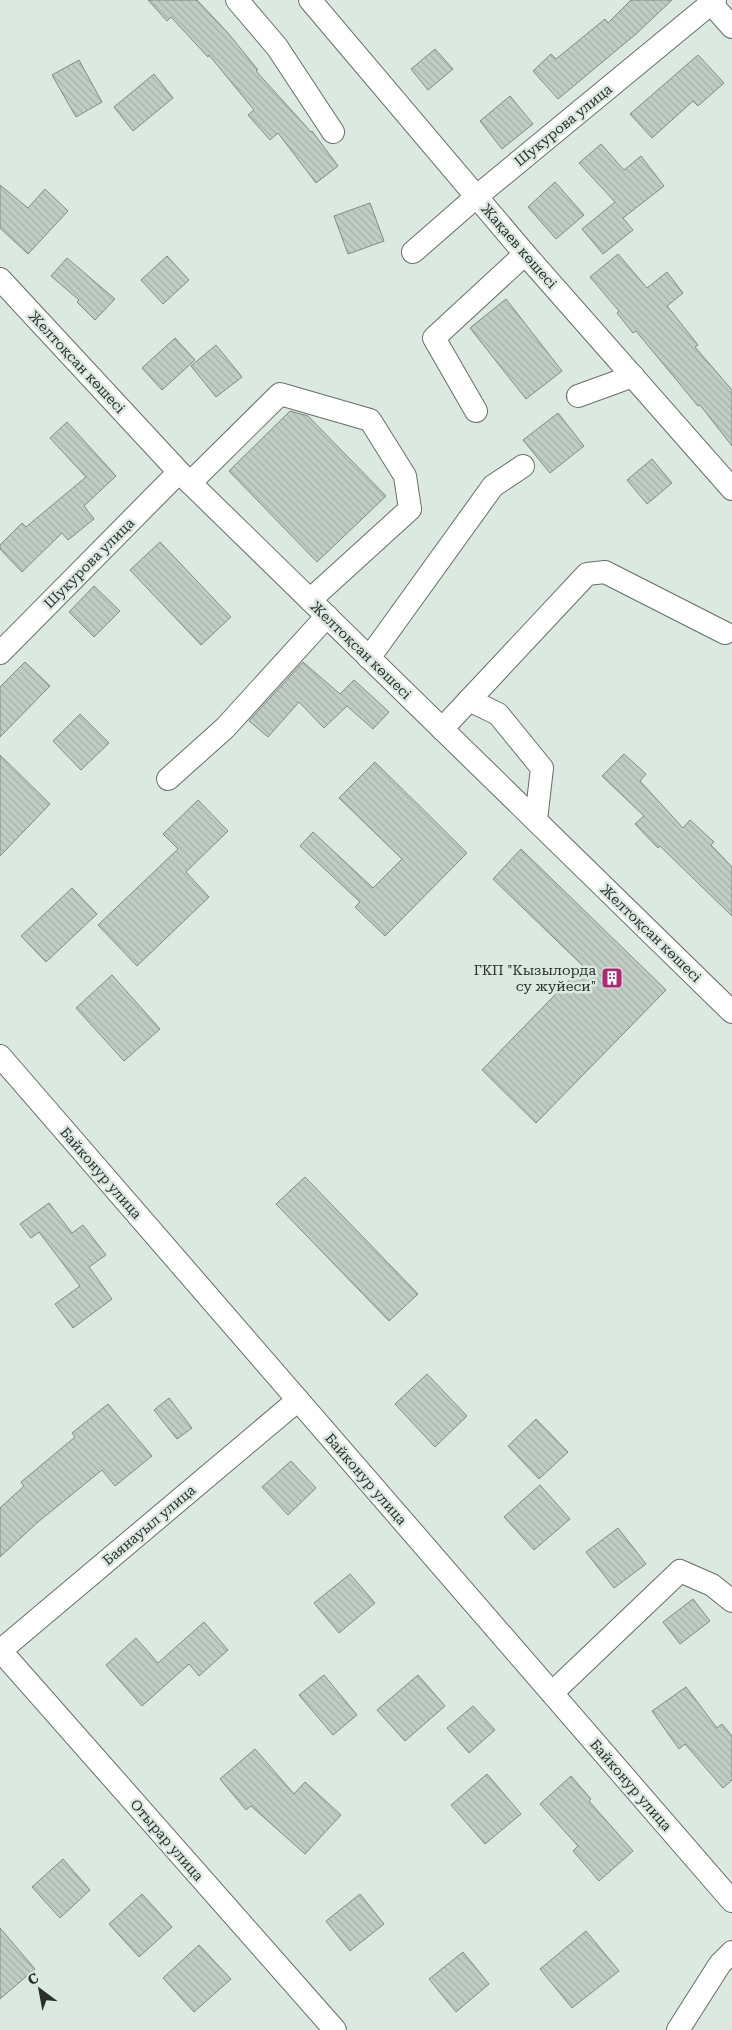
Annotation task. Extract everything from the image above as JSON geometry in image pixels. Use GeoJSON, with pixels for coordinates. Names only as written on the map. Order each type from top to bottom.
{"type":"FeatureCollection","features":[{"type":"Feature","properties":{"kind":"street"},"geometry":{"type":"LineString","coordinates":[[236,0],[277,47],[333,132]]}},
{"type":"Feature","properties":{"kind":"street","name":"Жақаев көшесі"},"geometry":{"type":"LineString","coordinates":[[310,0],[525,254],[732,489]]}},
{"type":"Feature","properties":{"kind":"street"},"geometry":{"type":"LineString","coordinates":[[712,1],[732,27]]}},
{"type":"Feature","properties":{"kind":"street","name":"Шукурова улица"},"geometry":{"type":"LineString","coordinates":[[413,252],[476,197],[712,1]]}},
{"type":"Feature","properties":{"kind":"street"},"geometry":{"type":"LineString","coordinates":[[476,411],[434,338],[525,254]]}},
{"type":"Feature","properties":{"kind":"street","name":"Желтоқсан көшесі"},"geometry":{"type":"LineString","coordinates":[[0,279],[184,477],[730,1006]]}},
{"type":"Feature","properties":{"kind":"street"},"geometry":{"type":"LineString","coordinates":[[578,396],[633,376]]}},
{"type":"Feature","properties":{"kind":"street","name":"Шукурова улица"},"geometry":{"type":"LineString","coordinates":[[0,653],[184,477],[280,394],[370,420],[405,476],[410,509],[310,600]]}},
{"type":"Feature","properties":{"kind":"street"},"geometry":{"type":"LineString","coordinates":[[369,658],[493,486],[522,466]]}},
{"type":"Feature","properties":{"kind":"street"},"geometry":{"type":"LineString","coordinates":[[442,729],[587,574],[605,572],[725,632]]}},
{"type":"Feature","properties":{"kind":"street"},"geometry":{"type":"LineString","coordinates":[[168,779],[225,728],[327,616]]}},
{"type":"Feature","properties":{"kind":"street"},"geometry":{"type":"LineString","coordinates":[[469,700],[498,714],[542,768],[536,820]]}},
{"type":"Feature","properties":{"kind":"street","name":"Байконур улица"},"geometry":{"type":"LineString","coordinates":[[0,1056],[732,1901]]}},
{"type":"Feature","properties":{"kind":"street","name":"Баянауыл улица"},"geometry":{"type":"LineString","coordinates":[[0,1650],[298,1400]]}},
{"type":"Feature","properties":{"kind":"street"},"geometry":{"type":"LineString","coordinates":[[552,1693],[680,1571],[712,1585],[732,1601]]}},
{"type":"Feature","properties":{"kind":"street","name":"Отырар улица"},"geometry":{"type":"LineString","coordinates":[[0,1650],[335,2030]]}},
{"type":"Feature","properties":{"kind":"street"},"geometry":{"type":"LineString","coordinates":[[678,2030],[720,1964],[732,1952]]}},
{"type":"Feature","properties":{"kind":"building"},"geometry":{"type":"Polygon","coordinates":[[[148,0],[197,0],[228,33],[258,70],[256,71],[312,131],[338,166],[316,183],[278,133],[270,140],[248,115],[254,110],[209,55],[208,57],[171,17],[167,21],[148,0]]]}},
{"type":"Feature","properties":{"kind":"building"},"geometry":{"type":"Polygon","coordinates":[[[631,0],[672,0],[636,34],[558,99],[533,71],[551,54],[556,59],[605,19],[608,23],[631,0]]]}},
{"type":"Feature","properties":{"kind":"building"},"geometry":{"type":"Polygon","coordinates":[[[435,49],[453,69],[428,90],[411,69],[435,49]]]}},
{"type":"Feature","properties":{"kind":"building"},"geometry":{"type":"Polygon","coordinates":[[[698,55],[724,83],[698,106],[693,101],[652,138],[630,114],[698,55]]]}},
{"type":"Feature","properties":{"kind":"building"},"geometry":{"type":"Polygon","coordinates":[[[79,60],[102,102],[76,117],[52,75],[79,60]]]}},
{"type":"Feature","properties":{"kind":"building"},"geometry":{"type":"Polygon","coordinates":[[[154,74],[173,98],[133,131],[114,107],[154,74]]]}},
{"type":"Feature","properties":{"kind":"building"},"geometry":{"type":"Polygon","coordinates":[[[510,96],[533,124],[502,149],[480,121],[510,96]]]}},
{"type":"Feature","properties":{"kind":"building"},"geometry":{"type":"Polygon","coordinates":[[[601,144],[624,170],[641,156],[664,186],[623,218],[633,230],[603,254],[582,229],[615,202],[579,163],[601,144]]]}},
{"type":"Feature","properties":{"kind":"building"},"geometry":{"type":"Polygon","coordinates":[[[555,182],[584,215],[556,239],[528,207],[555,182]]]}},
{"type":"Feature","properties":{"kind":"building"},"geometry":{"type":"Polygon","coordinates":[[[0,185],[28,208],[45,189],[68,211],[28,254],[0,228],[0,185]]]}},
{"type":"Feature","properties":{"kind":"building"},"geometry":{"type":"Polygon","coordinates":[[[370,203],[384,241],[348,254],[334,216],[370,203]]]}},
{"type":"Feature","properties":{"kind":"building"},"geometry":{"type":"Polygon","coordinates":[[[618,254],[647,288],[667,272],[683,293],[667,306],[698,345],[695,347],[732,390],[732,446],[700,405],[698,406],[636,331],[633,333],[617,313],[619,311],[590,277],[618,254]]]}},
{"type":"Feature","properties":{"kind":"building"},"geometry":{"type":"Polygon","coordinates":[[[167,256],[189,280],[163,304],[141,280],[167,256]]]}},
{"type":"Feature","properties":{"kind":"building"},"geometry":{"type":"Polygon","coordinates":[[[67,258],[115,299],[95,320],[77,302],[79,300],[51,276],[67,258]]]}},
{"type":"Feature","properties":{"kind":"building"},"geometry":{"type":"Polygon","coordinates":[[[506,299],[562,371],[526,399],[470,328],[506,299]]]}},
{"type":"Feature","properties":{"kind":"building"},"geometry":{"type":"Polygon","coordinates":[[[175,338],[195,360],[162,390],[142,368],[175,338]]]}},
{"type":"Feature","properties":{"kind":"building"},"geometry":{"type":"Polygon","coordinates":[[[216,345],[242,377],[216,397],[191,366],[216,345]]]}},
{"type":"Feature","properties":{"kind":"building"},"geometry":{"type":"Polygon","coordinates":[[[290,411],[308,416],[386,496],[317,562],[229,471],[290,411]]]}},
{"type":"Feature","properties":{"kind":"building"},"geometry":{"type":"Polygon","coordinates":[[[558,413],[584,446],[550,473],[523,440],[558,413]]]}},
{"type":"Feature","properties":{"kind":"building"},"geometry":{"type":"Polygon","coordinates":[[[67,422],[116,476],[84,506],[94,519],[68,540],[62,533],[22,572],[0,549],[0,545],[22,523],[26,527],[86,477],[50,438],[67,422]]]}},
{"type":"Feature","properties":{"kind":"building"},"geometry":{"type":"Polygon","coordinates":[[[652,459],[672,483],[647,504],[627,480],[652,459]]]}},
{"type":"Feature","properties":{"kind":"building"},"geometry":{"type":"Polygon","coordinates":[[[160,542],[231,617],[201,645],[130,570],[160,542]]]}},
{"type":"Feature","properties":{"kind":"building"},"geometry":{"type":"Polygon","coordinates":[[[94,586],[120,611],[94,637],[69,612],[94,586]]]}},
{"type":"Feature","properties":{"kind":"building"},"geometry":{"type":"Polygon","coordinates":[[[25,662],[50,686],[0,737],[0,687],[25,662]]]}},
{"type":"Feature","properties":{"kind":"building"},"geometry":{"type":"Polygon","coordinates":[[[303,662],[340,694],[354,680],[389,712],[373,729],[347,706],[324,728],[299,702],[268,737],[249,721],[303,662]]]}},
{"type":"Feature","properties":{"kind":"building"},"geometry":{"type":"Polygon","coordinates":[[[80,714],[109,743],[81,770],[53,741],[80,714]]]}},
{"type":"Feature","properties":{"kind":"building"},"geometry":{"type":"Polygon","coordinates":[[[624,754],[646,774],[640,781],[683,828],[690,820],[714,842],[711,845],[732,867],[732,916],[660,846],[658,848],[635,824],[644,816],[602,776],[624,754]]]}},
{"type":"Feature","properties":{"kind":"building"},"geometry":{"type":"Polygon","coordinates":[[[0,755],[50,804],[0,856],[0,755]]]}},
{"type":"Feature","properties":{"kind":"building"},"geometry":{"type":"Polygon","coordinates":[[[375,762],[467,853],[385,936],[355,907],[360,902],[300,846],[313,832],[373,888],[402,859],[339,798],[375,762]]]}},
{"type":"Feature","properties":{"kind":"building"},"geometry":{"type":"Polygon","coordinates":[[[198,800],[228,831],[186,872],[209,897],[137,966],[98,925],[178,849],[163,834],[198,800]]]}},
{"type":"Feature","properties":{"kind":"building","name":"ГКП \"Кызылорда су жуйеси\""},"geometry":{"type":"Polygon","coordinates":[[[521,849],[666,990],[536,1123],[482,1070],[583,966],[493,879],[521,849]]]}},
{"type":"Feature","properties":{"kind":"building"},"geometry":{"type":"Polygon","coordinates":[[[72,888],[97,914],[46,962],[21,936],[72,888]]]}},
{"type":"Feature","properties":{"kind":"building"},"geometry":{"type":"Polygon","coordinates":[[[112,975],[160,1029],[124,1061],[76,1008],[112,975]]]}},
{"type":"Feature","properties":{"kind":"building"},"geometry":{"type":"Polygon","coordinates":[[[305,1177],[418,1294],[389,1321],[276,1204],[305,1177]]]}},
{"type":"Feature","properties":{"kind":"building"},"geometry":{"type":"Polygon","coordinates":[[[49,1203],[72,1233],[83,1225],[106,1255],[89,1267],[112,1299],[73,1328],[55,1304],[80,1286],[39,1232],[31,1238],[20,1224],[49,1203]]]}},
{"type":"Feature","properties":{"kind":"building"},"geometry":{"type":"Polygon","coordinates":[[[427,1374],[467,1416],[435,1447],[395,1404],[427,1374]]]}},
{"type":"Feature","properties":{"kind":"building"},"geometry":{"type":"Polygon","coordinates":[[[169,1398],[192,1428],[177,1439],[154,1410],[169,1398]]]}},
{"type":"Feature","properties":{"kind":"building"},"geometry":{"type":"Polygon","coordinates":[[[108,1404],[152,1456],[115,1486],[102,1470],[38,1522],[0,1557],[0,1508],[24,1486],[21,1482],[75,1437],[72,1433],[108,1404]]]}},
{"type":"Feature","properties":{"kind":"building"},"geometry":{"type":"Polygon","coordinates":[[[536,1419],[568,1452],[539,1479],[508,1446],[536,1419]]]}},
{"type":"Feature","properties":{"kind":"building"},"geometry":{"type":"Polygon","coordinates":[[[291,1461],[316,1488],[288,1515],[262,1487],[291,1461]]]}},
{"type":"Feature","properties":{"kind":"building"},"geometry":{"type":"Polygon","coordinates":[[[540,1485],[570,1519],[534,1550],[504,1517],[540,1485]]]}},
{"type":"Feature","properties":{"kind":"building"},"geometry":{"type":"Polygon","coordinates":[[[618,1528],[646,1564],[614,1588],[586,1552],[618,1528]]]}},
{"type":"Feature","properties":{"kind":"building"},"geometry":{"type":"Polygon","coordinates":[[[350,1574],[375,1603],[339,1633],[314,1603],[350,1574]]]}},
{"type":"Feature","properties":{"kind":"building"},"geometry":{"type":"Polygon","coordinates":[[[693,1599],[710,1621],[680,1644],[663,1622],[693,1599]]]}},
{"type":"Feature","properties":{"kind":"building"},"geometry":{"type":"Polygon","coordinates":[[[204,1622],[228,1650],[199,1676],[189,1664],[142,1706],[106,1665],[136,1638],[158,1663],[204,1622]]]}},
{"type":"Feature","properties":{"kind":"building"},"geometry":{"type":"Polygon","coordinates":[[[324,1675],[357,1715],[333,1735],[299,1695],[324,1675]]]}},
{"type":"Feature","properties":{"kind":"building"},"geometry":{"type":"Polygon","coordinates":[[[418,1675],[445,1706],[405,1741],[377,1710],[418,1675]]]}},
{"type":"Feature","properties":{"kind":"building"},"geometry":{"type":"Polygon","coordinates":[[[686,1687],[717,1728],[722,1724],[732,1736],[732,1780],[723,1788],[685,1744],[679,1749],[652,1711],[686,1687]]]}},
{"type":"Feature","properties":{"kind":"building"},"geometry":{"type":"Polygon","coordinates":[[[473,1706],[495,1730],[469,1753],[447,1728],[473,1706]]]}},
{"type":"Feature","properties":{"kind":"building"},"geometry":{"type":"Polygon","coordinates":[[[255,1749],[294,1794],[305,1782],[341,1815],[305,1854],[251,1806],[246,1810],[220,1779],[255,1749]]]}},
{"type":"Feature","properties":{"kind":"building"},"geometry":{"type":"Polygon","coordinates":[[[487,1774],[521,1814],[485,1844],[451,1805],[487,1774]]]}},
{"type":"Feature","properties":{"kind":"building"},"geometry":{"type":"Polygon","coordinates":[[[571,1776],[591,1799],[589,1801],[633,1851],[599,1881],[573,1851],[578,1846],[540,1804],[571,1776]]]}},
{"type":"Feature","properties":{"kind":"building"},"geometry":{"type":"Polygon","coordinates":[[[63,1859],[90,1890],[60,1918],[32,1887],[63,1859]]]}},
{"type":"Feature","properties":{"kind":"building"},"geometry":{"type":"Polygon","coordinates":[[[142,1894],[172,1927],[139,1957],[109,1924],[142,1894]]]}},
{"type":"Feature","properties":{"kind":"building"},"geometry":{"type":"Polygon","coordinates":[[[360,1894],[384,1924],[350,1951],[326,1921],[360,1894]]]}},
{"type":"Feature","properties":{"kind":"building"},"geometry":{"type":"Polygon","coordinates":[[[0,1928],[35,1969],[0,1999],[0,1928]]]}},
{"type":"Feature","properties":{"kind":"building"},"geometry":{"type":"Polygon","coordinates":[[[586,1931],[619,1971],[572,2008],[540,1969],[586,1931]]]}},
{"type":"Feature","properties":{"kind":"building"},"geometry":{"type":"Polygon","coordinates":[[[199,1945],[231,1979],[194,2012],[163,1978],[199,1945]]]}},
{"type":"Feature","properties":{"kind":"building"},"geometry":{"type":"Polygon","coordinates":[[[463,1952],[489,1984],[456,2012],[429,1979],[463,1952]]]}},
{"type":"Feature","properties":{"kind":"place","name":"ГКП \"Кызылорда су жуйеси\""},"geometry":{"type":"Point","coordinates":[612,978]}}]}
